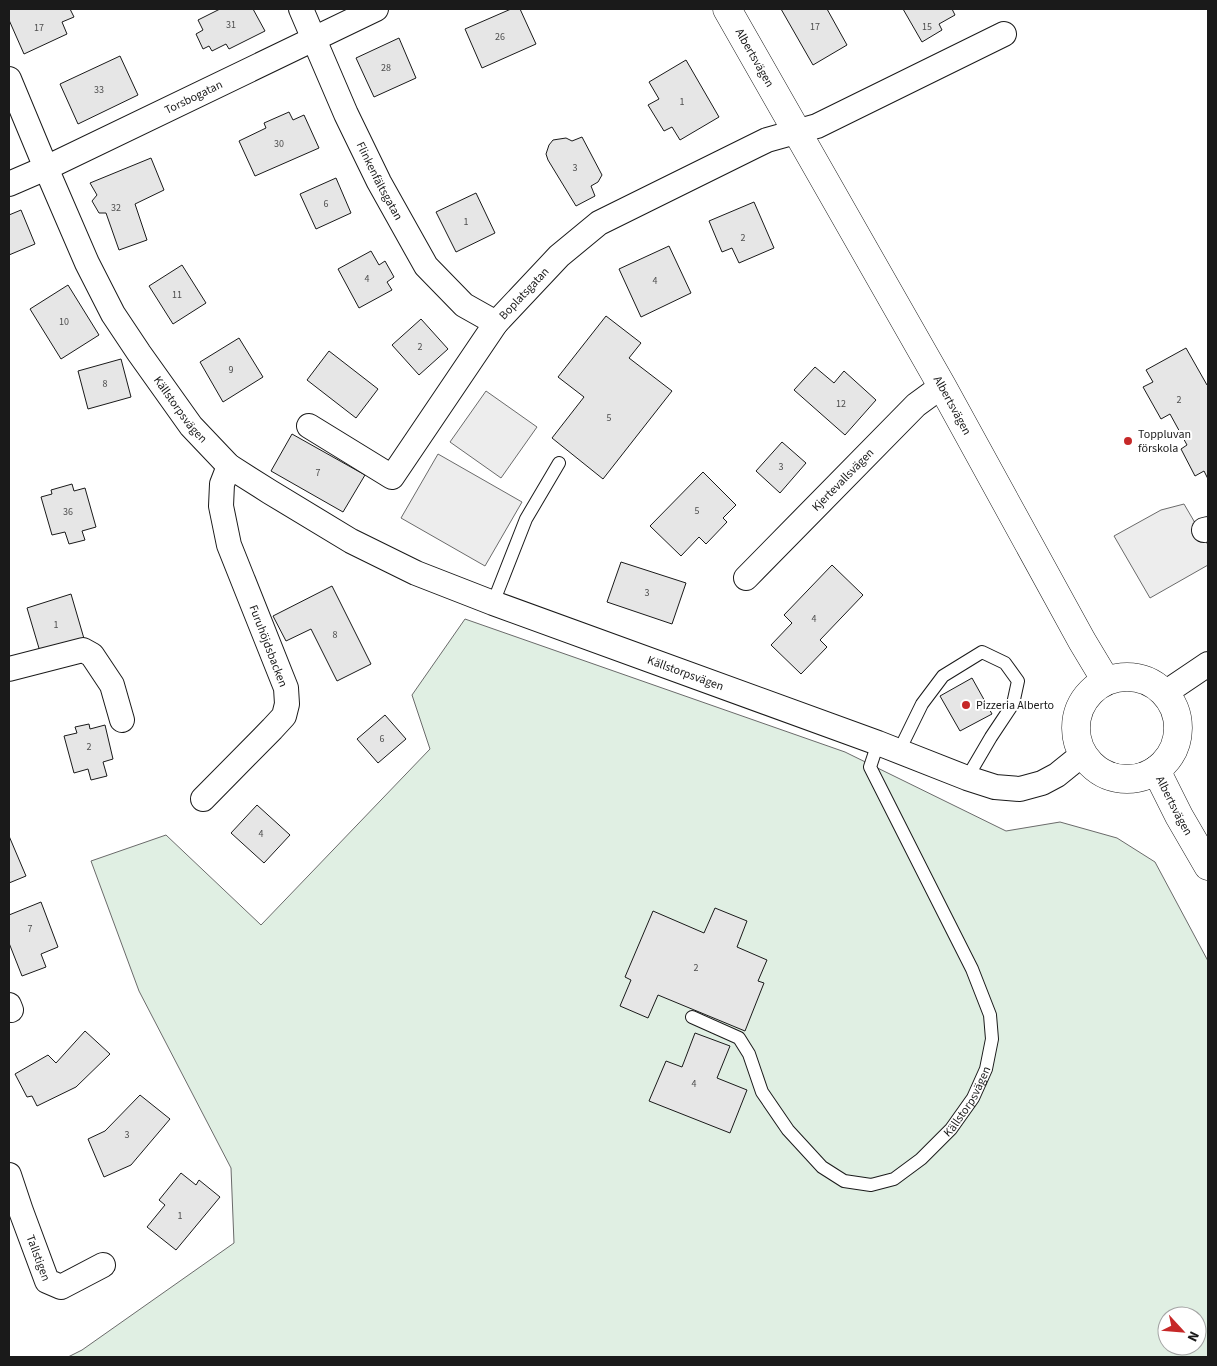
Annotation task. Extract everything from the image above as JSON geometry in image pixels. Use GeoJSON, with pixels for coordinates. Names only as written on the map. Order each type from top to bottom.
{"type":"FeatureCollection","features":[{"type":"Feature","properties":{"kind":"street","name":"Flinkenfältsgatan"},"geometry":{"type":"LineString","coordinates":[[301,9],[346,114],[378,182],[426,266],[464,305],[496,323]]}},
{"type":"Feature","properties":{"kind":"street","name":"Torsbogatan"},"geometry":{"type":"LineString","coordinates":[[9,184],[376,9]]}},
{"type":"Feature","properties":{"kind":"street","name":"Albertsvägen"},"geometry":{"type":"LineString","coordinates":[[727,9],[942,386],[1106,681]]}},
{"type":"Feature","properties":{"kind":"street"},"geometry":{"type":"LineString","coordinates":[[797,132],[837,117],[1004,34]]}},
{"type":"Feature","properties":{"kind":"street","name":"Källstorpsvägen"},"geometry":{"type":"LineString","coordinates":[[9,79],[87,263],[113,314],[191,426],[229,466],[270,492],[351,541],[416,573],[493,603],[889,747],[967,778],[995,787],[1020,789],[1042,783],[1057,775],[1083,754]]}},
{"type":"Feature","properties":{"kind":"street","name":"Boplatsgatan"},"geometry":{"type":"LineString","coordinates":[[309,426],[392,477],[496,323],[559,256],[599,223],[767,140],[797,132]]}},
{"type":"Feature","properties":{"kind":"street","name":"Kjertevallsvägen"},"geometry":{"type":"LineString","coordinates":[[746,578],[916,405],[942,386]]}},
{"type":"Feature","properties":{"kind":"street","name":"Furuhöjdsbacken"},"geometry":{"type":"LineString","coordinates":[[202,799],[272,730],[284,716],[287,704],[286,688],[229,545],[220,506],[222,484],[229,466]]}},
{"type":"Feature","properties":{"kind":"street"},"geometry":{"type":"LineString","coordinates":[[9,669],[83,650],[92,654],[112,685],[122,720]]}},
{"type":"Feature","properties":{"kind":"street"},"geometry":{"type":"LineString","coordinates":[[1165,693],[1208,664]]}},
{"type":"Feature","properties":{"kind":"street"},"geometry":{"type":"LineString","coordinates":[[1122,677],[1138,677],[1148,680],[1165,693],[1176,710],[1178,729],[1174,748],[1163,764],[1156,770],[1142,777],[1112,777],[1099,770],[1083,754],[1077,738],[1076,721],[1078,712],[1086,697],[1092,691],[1106,681],[1122,677]]}},
{"type":"Feature","properties":{"kind":"street","name":"Albertsvägen"},"geometry":{"type":"LineString","coordinates":[[1156,770],[1179,816],[1208,866]]}},
{"type":"Feature","properties":{"kind":"street","name":"Tallstigen"},"geometry":{"type":"LineString","coordinates":[[9,1175],[47,1281],[61,1287],[103,1265]]}},
{"type":"Feature","properties":{"kind":"lane"},"geometry":{"type":"LineString","coordinates":[[493,603],[526,518],[559,464]]}},
{"type":"Feature","properties":{"kind":"lane","name":"Källstorpsvägen"},"geometry":{"type":"LineString","coordinates":[[692,1017],[739,1038],[749,1054],[762,1092],[788,1130],[822,1167],[844,1181],[871,1185],[894,1179],[921,1159],[951,1129],[973,1098],[986,1069],[992,1039],[990,1016],[972,969],[870,767],[889,747],[943,676],[982,652],[1005,663],[1018,680],[1013,704],[967,778]]}},
{"type":"Feature","properties":{"kind":"green space"},"geometry":{"type":"Polygon","coordinates":[[[465,619],[845,752],[1006,831],[1060,822],[1117,838],[1155,862],[1208,961],[1208,1357],[68,1357],[82,1350],[234,1243],[231,1168],[139,991],[91,861],[166,835],[261,925],[430,749],[412,695],[465,619]]]}},
{"type":"Feature","properties":{"kind":"shaded area"},"geometry":{"type":"Polygon","coordinates":[[[486,391],[537,427],[501,478],[450,442],[486,391]]]}},
{"type":"Feature","properties":{"kind":"shaded area"},"geometry":{"type":"Polygon","coordinates":[[[438,454],[522,502],[485,566],[401,518],[438,454]]]}},
{"type":"Feature","properties":{"kind":"shaded area"},"geometry":{"type":"Polygon","coordinates":[[[1184,504],[1208,545],[1208,565],[1150,598],[1114,536],[1161,510],[1184,504]]]}},
{"type":"Feature","properties":{"kind":"building"},"geometry":{"type":"Polygon","coordinates":[[[9,9],[70,9],[74,17],[62,22],[67,34],[24,54],[9,20],[9,9]]]}},
{"type":"Feature","properties":{"kind":"building"},"geometry":{"type":"Polygon","coordinates":[[[220,9],[253,9],[265,31],[229,49],[226,44],[212,51],[209,46],[203,49],[196,34],[203,30],[198,20],[220,9]]]}},
{"type":"Feature","properties":{"kind":"building"},"geometry":{"type":"Polygon","coordinates":[[[511,9],[520,9],[536,44],[482,68],[465,29],[511,9]]]}},
{"type":"Feature","properties":{"kind":"building"},"geometry":{"type":"Polygon","coordinates":[[[781,9],[827,9],[847,45],[813,65],[781,9]]]}},
{"type":"Feature","properties":{"kind":"building"},"geometry":{"type":"Polygon","coordinates":[[[903,9],[952,9],[955,15],[939,24],[942,30],[922,42],[903,9]]]}},
{"type":"Feature","properties":{"kind":"building"},"geometry":{"type":"Polygon","coordinates":[[[399,38],[416,78],[374,97],[356,58],[399,38]]]}},
{"type":"Feature","properties":{"kind":"building"},"geometry":{"type":"Polygon","coordinates":[[[120,56],[138,95],[78,124],[60,84],[120,56]]]}},
{"type":"Feature","properties":{"kind":"building"},"geometry":{"type":"Polygon","coordinates":[[[686,60],[719,117],[680,140],[672,127],[664,131],[648,105],[659,99],[649,82],[686,60]]]}},
{"type":"Feature","properties":{"kind":"building"},"geometry":{"type":"Polygon","coordinates":[[[289,112],[293,120],[304,115],[319,148],[255,176],[239,141],[266,128],[264,123],[289,112]]]}},
{"type":"Feature","properties":{"kind":"building"},"geometry":{"type":"Polygon","coordinates":[[[582,137],[602,175],[598,182],[591,186],[595,196],[576,206],[546,154],[553,140],[566,138],[572,141],[582,137]]]}},
{"type":"Feature","properties":{"kind":"building"},"geometry":{"type":"Polygon","coordinates":[[[151,158],[164,190],[135,204],[147,240],[119,250],[106,213],[99,213],[92,201],[97,195],[90,183],[151,158]]]}},
{"type":"Feature","properties":{"kind":"building"},"geometry":{"type":"Polygon","coordinates":[[[336,178],[351,213],[316,229],[300,194],[336,178]]]}},
{"type":"Feature","properties":{"kind":"building"},"geometry":{"type":"Polygon","coordinates":[[[476,193],[495,233],[456,252],[436,212],[476,193]]]}},
{"type":"Feature","properties":{"kind":"building"},"geometry":{"type":"Polygon","coordinates":[[[754,202],[774,248],[739,263],[732,248],[722,252],[709,221],[754,202]]]}},
{"type":"Feature","properties":{"kind":"building"},"geometry":{"type":"Polygon","coordinates":[[[21,210],[35,244],[9,255],[9,215],[21,210]]]}},
{"type":"Feature","properties":{"kind":"building"},"geometry":{"type":"Polygon","coordinates":[[[669,246],[691,293],[641,317],[619,269],[669,246]]]}},
{"type":"Feature","properties":{"kind":"building"},"geometry":{"type":"Polygon","coordinates":[[[371,251],[379,265],[385,261],[394,277],[387,282],[392,290],[359,308],[338,269],[371,251]]]}},
{"type":"Feature","properties":{"kind":"building"},"geometry":{"type":"Polygon","coordinates":[[[182,265],[206,303],[173,324],[149,286],[182,265]]]}},
{"type":"Feature","properties":{"kind":"building"},"geometry":{"type":"Polygon","coordinates":[[[68,285],[99,335],[61,359],[30,309],[68,285]]]}},
{"type":"Feature","properties":{"kind":"building"},"geometry":{"type":"Polygon","coordinates":[[[606,316],[641,343],[629,358],[672,391],[603,479],[552,438],[584,397],[558,377],[606,316]]]}},
{"type":"Feature","properties":{"kind":"building"},"geometry":{"type":"Polygon","coordinates":[[[421,319],[448,349],[419,375],[392,345],[421,319]]]}},
{"type":"Feature","properties":{"kind":"building"},"geometry":{"type":"Polygon","coordinates":[[[239,338],[263,377],[223,402],[200,362],[239,338]]]}},
{"type":"Feature","properties":{"kind":"building"},"geometry":{"type":"Polygon","coordinates":[[[1186,348],[1208,384],[1208,479],[1204,471],[1195,476],[1181,449],[1187,445],[1170,414],[1161,419],[1143,387],[1153,382],[1146,370],[1186,348]]]}},
{"type":"Feature","properties":{"kind":"building"},"geometry":{"type":"Polygon","coordinates":[[[329,351],[378,389],[356,418],[307,380],[329,351]]]}},
{"type":"Feature","properties":{"kind":"building"},"geometry":{"type":"Polygon","coordinates":[[[121,359],[131,397],[88,409],[78,371],[121,359]]]}},
{"type":"Feature","properties":{"kind":"building"},"geometry":{"type":"Polygon","coordinates":[[[815,367],[834,383],[844,371],[876,400],[845,435],[794,390],[815,367]]]}},
{"type":"Feature","properties":{"kind":"building"},"geometry":{"type":"Polygon","coordinates":[[[292,434],[365,475],[343,512],[271,471],[292,434]]]}},
{"type":"Feature","properties":{"kind":"building"},"geometry":{"type":"Polygon","coordinates":[[[782,442],[806,463],[780,493],[756,471],[782,442]]]}},
{"type":"Feature","properties":{"kind":"building"},"geometry":{"type":"Polygon","coordinates":[[[703,472],[736,505],[723,518],[727,522],[706,544],[699,537],[681,556],[650,526],[703,472]]]}},
{"type":"Feature","properties":{"kind":"building"},"geometry":{"type":"Polygon","coordinates":[[[72,484],[74,491],[85,488],[96,527],[82,531],[85,540],[69,544],[65,532],[52,535],[41,497],[52,494],[51,490],[72,484]]]}},
{"type":"Feature","properties":{"kind":"building"},"geometry":{"type":"Polygon","coordinates":[[[621,562],[686,583],[672,624],[607,602],[621,562]]]}},
{"type":"Feature","properties":{"kind":"building"},"geometry":{"type":"Polygon","coordinates":[[[832,565],[863,595],[820,640],[827,647],[801,674],[771,645],[792,623],[784,615],[832,565]]]}},
{"type":"Feature","properties":{"kind":"building"},"geometry":{"type":"Polygon","coordinates":[[[332,586],[371,664],[337,681],[311,629],[286,641],[273,616],[332,586]]]}},
{"type":"Feature","properties":{"kind":"building"},"geometry":{"type":"Polygon","coordinates":[[[71,594],[85,642],[41,655],[27,608],[71,594]]]}},
{"type":"Feature","properties":{"kind":"building","name":"Pizzeria Alberto"},"geometry":{"type":"Polygon","coordinates":[[[972,678],[992,714],[960,731],[940,696],[972,678]]]}},
{"type":"Feature","properties":{"kind":"building"},"geometry":{"type":"Polygon","coordinates":[[[385,715],[406,739],[378,763],[357,739],[385,715]]]}},
{"type":"Feature","properties":{"kind":"building"},"geometry":{"type":"Polygon","coordinates":[[[89,724],[90,729],[105,725],[113,759],[103,762],[107,776],[91,780],[88,769],[74,773],[64,736],[77,733],[75,727],[89,724]]]}},
{"type":"Feature","properties":{"kind":"building"},"geometry":{"type":"Polygon","coordinates":[[[257,805],[290,835],[264,863],[231,833],[257,805]]]}},
{"type":"Feature","properties":{"kind":"building"},"geometry":{"type":"Polygon","coordinates":[[[9,836],[26,876],[9,883],[9,836]]]}},
{"type":"Feature","properties":{"kind":"building"},"geometry":{"type":"Polygon","coordinates":[[[41,902],[58,947],[41,954],[46,967],[22,976],[9,943],[9,915],[41,902]]]}},
{"type":"Feature","properties":{"kind":"building"},"geometry":{"type":"Polygon","coordinates":[[[715,908],[747,921],[737,947],[767,960],[758,981],[764,983],[745,1031],[658,995],[648,1018],[620,1006],[631,980],[625,977],[653,911],[704,933],[715,908]]]}},
{"type":"Feature","properties":{"kind":"building"},"geometry":{"type":"Polygon","coordinates":[[[85,1031],[110,1054],[76,1087],[37,1106],[32,1096],[27,1097],[15,1074],[48,1055],[56,1063],[85,1031]]]}},
{"type":"Feature","properties":{"kind":"building"},"geometry":{"type":"Polygon","coordinates":[[[695,1033],[730,1046],[717,1078],[747,1090],[730,1133],[649,1101],[666,1061],[682,1067],[695,1033]]]}},
{"type":"Feature","properties":{"kind":"building"},"geometry":{"type":"Polygon","coordinates":[[[140,1095],[170,1119],[131,1165],[104,1177],[88,1139],[105,1131],[140,1095]]]}},
{"type":"Feature","properties":{"kind":"building"},"geometry":{"type":"Polygon","coordinates":[[[181,1173],[196,1185],[199,1180],[220,1197],[176,1250],[147,1227],[165,1205],[159,1200],[181,1173]]]}},
{"type":"Feature","properties":{"kind":"place","name":"Toppluvan förskola"},"geometry":{"type":"Point","coordinates":[1128,441]}},
{"type":"Feature","properties":{"kind":"place","name":"Pizzeria Alberto"},"geometry":{"type":"Point","coordinates":[966,705]}}]}
